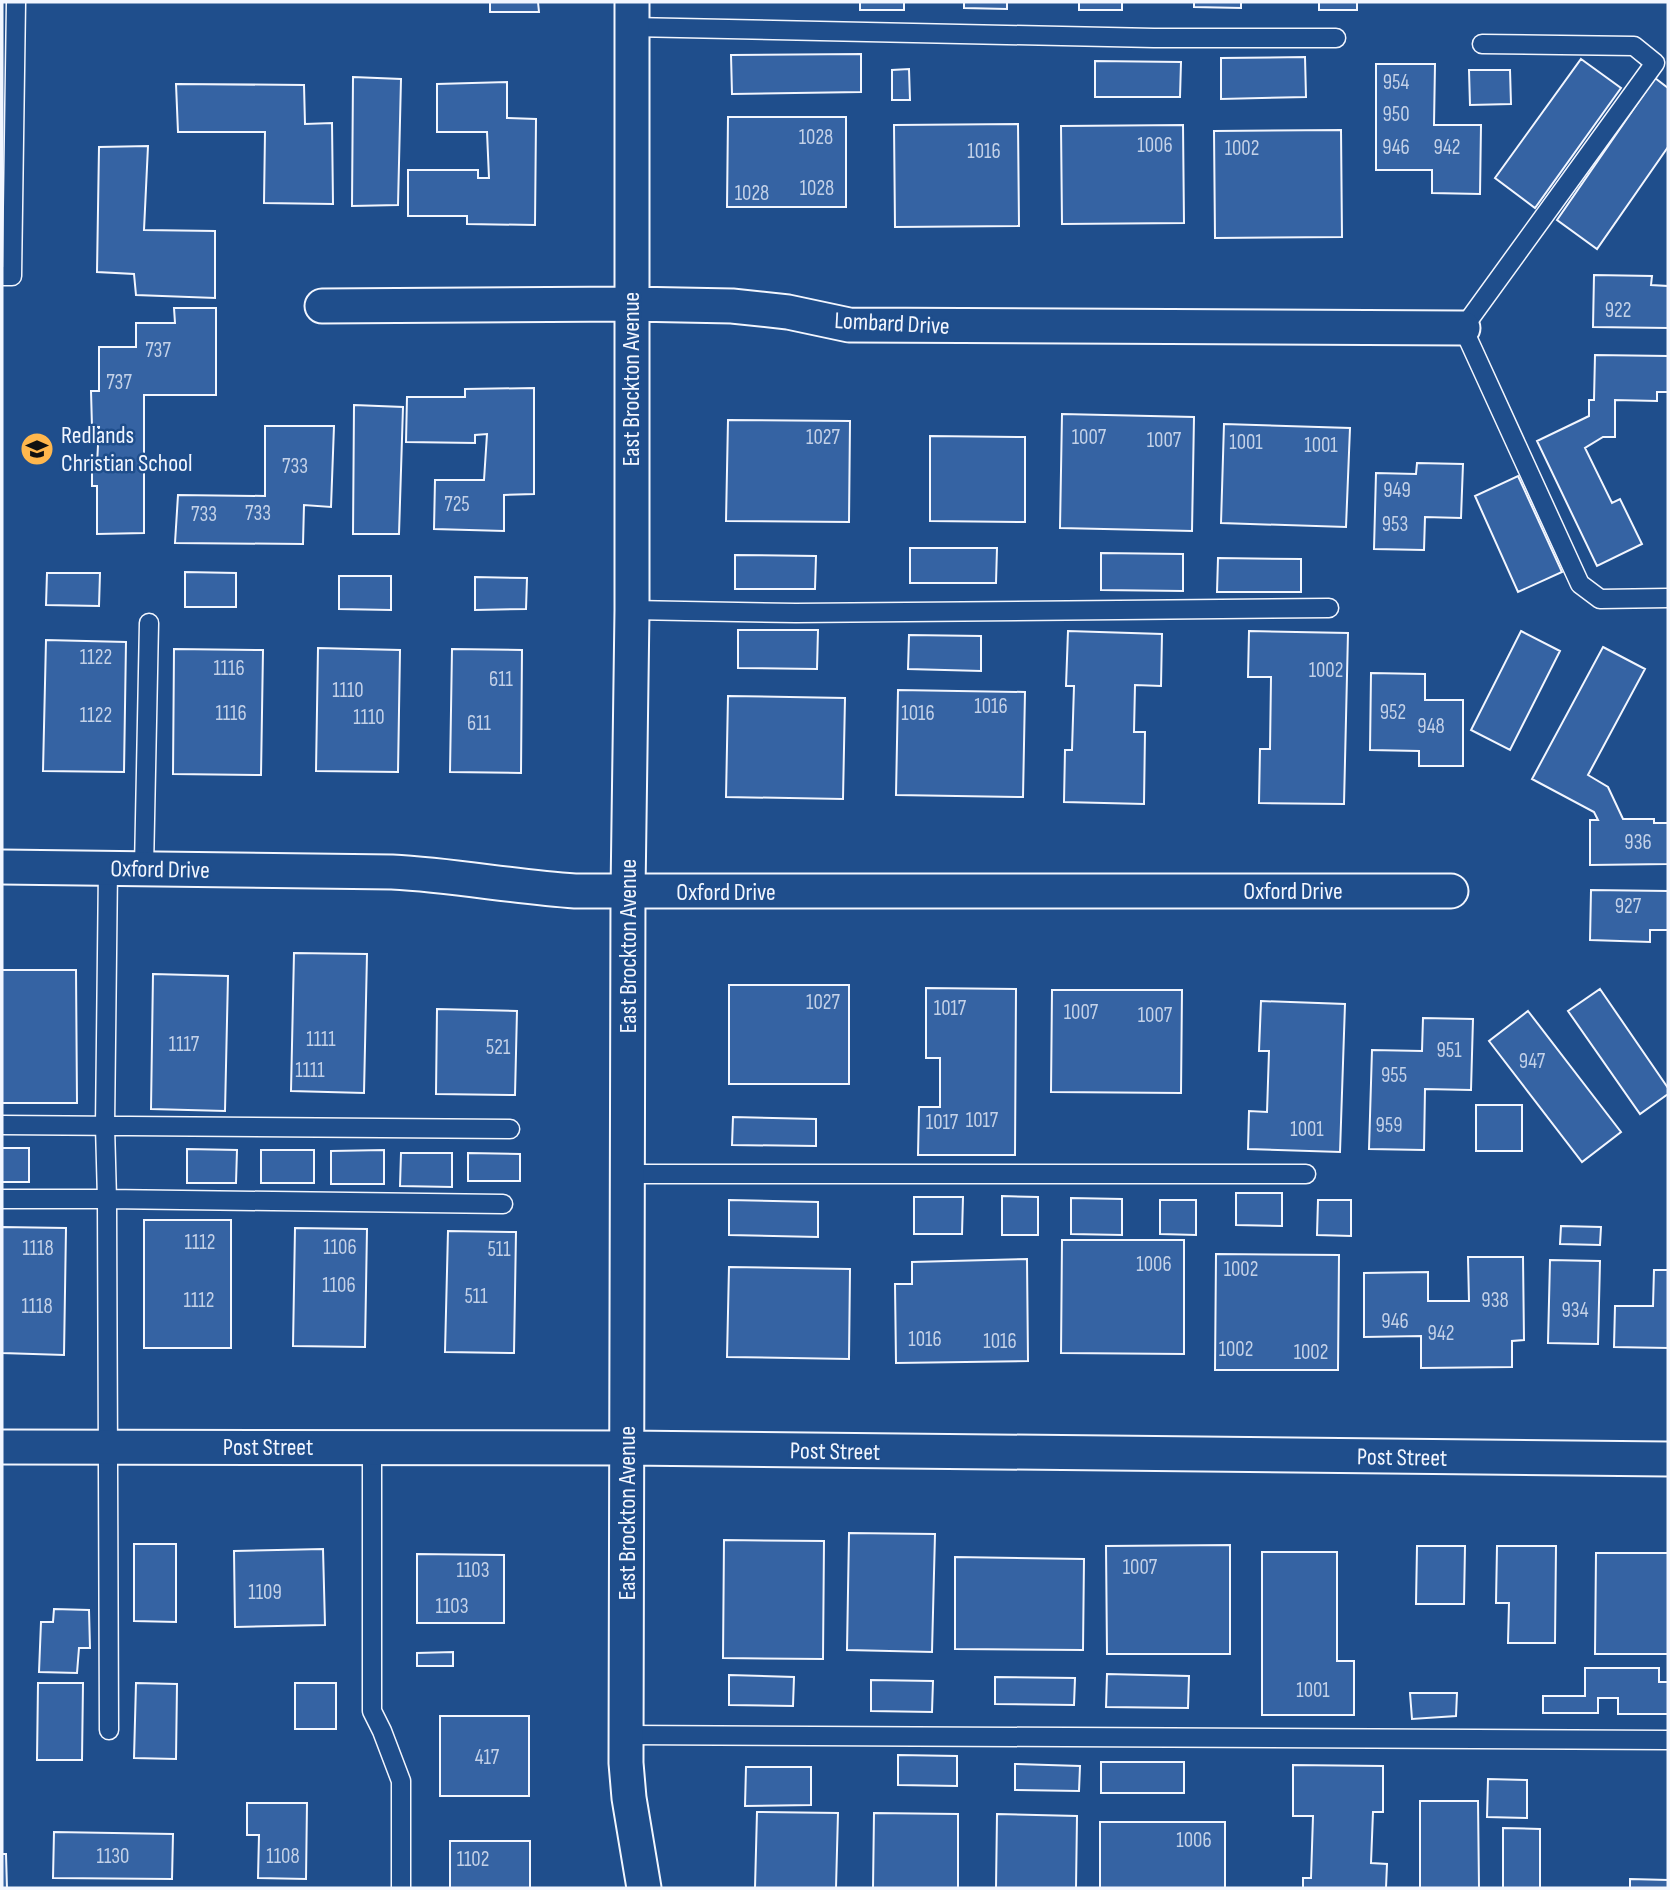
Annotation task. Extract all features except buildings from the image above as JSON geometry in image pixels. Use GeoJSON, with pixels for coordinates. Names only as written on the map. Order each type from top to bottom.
{"type":"FeatureCollection","features":[{"type":"Feature","properties":{"kind":"street","name":"East Brockton Avenue"},"geometry":{"type":"LineString","coordinates":[[632,14],[626,1735],[629,1798],[644,1888]]}},
{"type":"Feature","properties":{"kind":"street","name":"Lombard Drive"},"geometry":{"type":"LineString","coordinates":[[322,306],[631,304],[743,307],[788,312],[849,325],[1463,328]]}},
{"type":"Feature","properties":{"kind":"street","name":"Oxford Drive"},"geometry":{"type":"LineString","coordinates":[[2,867],[392,872],[442,875],[526,888],[628,892],[1451,891]]}},
{"type":"Feature","properties":{"kind":"street","name":"Post Street"},"geometry":{"type":"LineString","coordinates":[[2,1447],[627,1448],[1668,1460]]}},
{"type":"Feature","properties":{"kind":"lane"},"geometry":{"type":"LineString","coordinates":[[2,276],[12,276],[8,198],[16,2]]}},
{"type":"Feature","properties":{"kind":"lane"},"geometry":{"type":"LineString","coordinates":[[632,14],[1140,38],[1336,38]]}},
{"type":"Feature","properties":{"kind":"lane"},"geometry":{"type":"LineString","coordinates":[[1482,44],[1633,46],[1655,63],[1463,328],[1580,584],[1600,599],[1668,598]]}},
{"type":"Feature","properties":{"kind":"lane"},"geometry":{"type":"LineString","coordinates":[[632,610],[810,613],[1329,608]]}},
{"type":"Feature","properties":{"kind":"lane"},"geometry":{"type":"LineString","coordinates":[[144,868],[149,623]]}},
{"type":"Feature","properties":{"kind":"lane"},"geometry":{"type":"LineString","coordinates":[[108,868],[105,1126],[109,1730]]}},
{"type":"Feature","properties":{"kind":"lane"},"geometry":{"type":"LineString","coordinates":[[2,1125],[510,1129]]}},
{"type":"Feature","properties":{"kind":"lane"},"geometry":{"type":"LineString","coordinates":[[628,1174],[1306,1174]]}},
{"type":"Feature","properties":{"kind":"lane"},"geometry":{"type":"LineString","coordinates":[[2,1199],[503,1204]]}},
{"type":"Feature","properties":{"kind":"lane"},"geometry":{"type":"LineString","coordinates":[[372,1448],[372,1711],[401,1781],[401,1888]]}},
{"type":"Feature","properties":{"kind":"lane"},"geometry":{"type":"LineString","coordinates":[[626,1735],[1668,1740]]}},
{"type":"Feature","properties":{"kind":"place","name":"Redlands Christian School"},"geometry":{"type":"Point","coordinates":[37,449]}}]}
